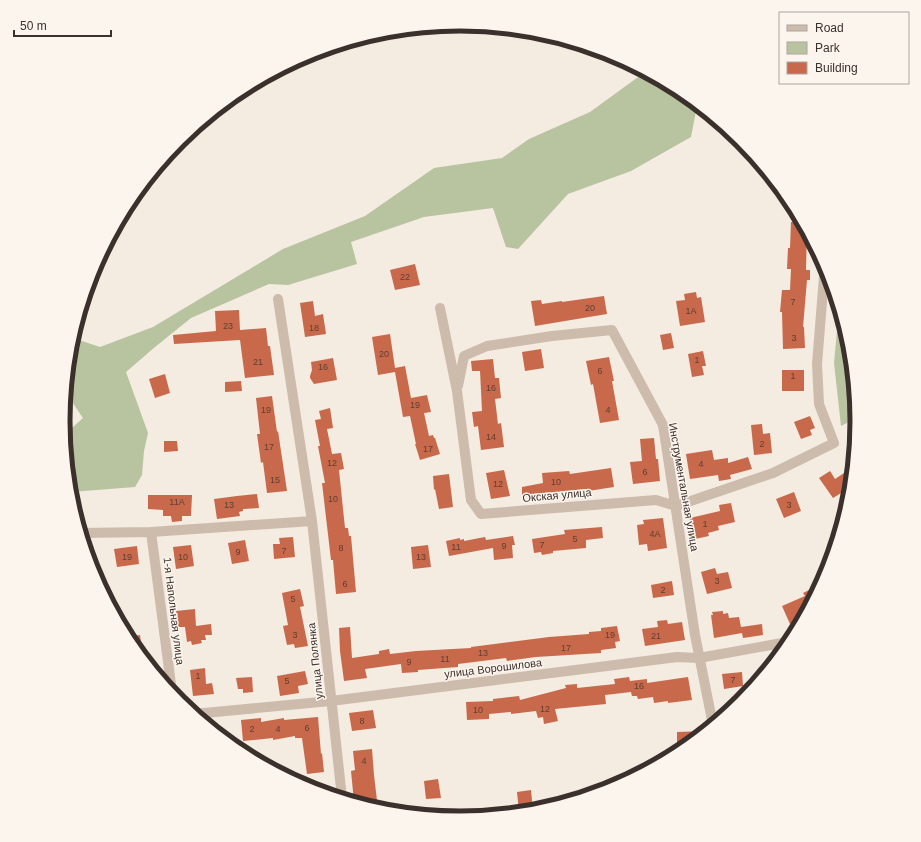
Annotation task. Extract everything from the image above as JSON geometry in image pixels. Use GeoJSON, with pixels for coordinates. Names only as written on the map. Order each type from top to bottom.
{"type":"FeatureCollection","features":[{"type":"Feature","properties":{"kind":"street"},"geometry":{"type":"LineString","coordinates":[[676,506],[773,473],[834,443],[819,404],[817,364],[823,277]]}},
{"type":"Feature","properties":{"kind":"street","name":"улица Полянка"},"geometry":{"type":"LineString","coordinates":[[278,299],[312,521],[341,792]]}},
{"type":"Feature","properties":{"kind":"street","name":"Окская улица"},"geometry":{"type":"LineString","coordinates":[[440,308],[457,391],[471,500],[481,514],[656,500],[676,506]]}},
{"type":"Feature","properties":{"kind":"street","name":"Инструментальная улица"},"geometry":{"type":"LineString","coordinates":[[457,391],[464,356],[487,346],[552,336],[612,330],[663,425],[699,658],[712,719]]}},
{"type":"Feature","properties":{"kind":"street"},"geometry":{"type":"LineString","coordinates":[[87,533],[151,532],[312,521]]}},
{"type":"Feature","properties":{"kind":"street","name":"1-я Напольная улица"},"geometry":{"type":"LineString","coordinates":[[151,532],[171,682]]}},
{"type":"Feature","properties":{"kind":"street","name":"улица Ворошилова"},"geometry":{"type":"LineString","coordinates":[[202,713],[331,701],[677,657],[699,658],[781,643]]}},
{"type":"Feature","properties":{"kind":"green space"},"geometry":{"type":"Polygon","coordinates":[[[641,75],[656,83],[696,111],[691,137],[631,171],[568,194],[518,249],[506,247],[493,208],[424,217],[351,242],[357,264],[288,285],[269,284],[191,318],[126,372],[148,433],[144,451],[142,475],[135,487],[77,492],[71,447],[70,428],[83,418],[71,400],[79,340],[100,347],[153,327],[283,249],[365,216],[434,168],[502,158],[529,139],[590,112],[641,75]]]}},
{"type":"Feature","properties":{"kind":"green space"},"geometry":{"type":"Polygon","coordinates":[[[838,323],[843,345],[850,395],[850,422],[841,426],[834,363],[838,323]]]}},
{"type":"Feature","properties":{"kind":"building"},"geometry":{"type":"Polygon","coordinates":[[[791,222],[796,222],[807,243],[806,270],[810,270],[810,280],[807,280],[803,327],[805,348],[783,349],[782,312],[780,312],[782,290],[790,290],[791,269],[787,269],[788,248],[790,248],[791,222]]]}},
{"type":"Feature","properties":{"kind":"building"},"geometry":{"type":"Polygon","coordinates":[[[415,264],[420,285],[395,290],[390,270],[415,264]]]}},
{"type":"Feature","properties":{"kind":"building"},"geometry":{"type":"Polygon","coordinates":[[[696,292],[697,298],[701,297],[705,322],[680,326],[676,301],[685,300],[684,294],[696,292]]]}},
{"type":"Feature","properties":{"kind":"building"},"geometry":{"type":"Polygon","coordinates":[[[604,296],[607,314],[535,326],[531,301],[541,300],[542,304],[604,296]]]}},
{"type":"Feature","properties":{"kind":"building"},"geometry":{"type":"Polygon","coordinates":[[[313,301],[315,316],[323,314],[326,334],[305,337],[300,303],[313,301]]]}},
{"type":"Feature","properties":{"kind":"building"},"geometry":{"type":"Polygon","coordinates":[[[239,310],[240,330],[266,328],[274,375],[245,378],[240,340],[174,344],[173,335],[216,331],[215,311],[239,310]]]}},
{"type":"Feature","properties":{"kind":"building"},"geometry":{"type":"Polygon","coordinates":[[[671,333],[674,348],[663,350],[660,335],[671,333]]]}},
{"type":"Feature","properties":{"kind":"building"},"geometry":{"type":"Polygon","coordinates":[[[390,334],[395,368],[405,366],[411,398],[427,395],[431,412],[424,413],[429,436],[433,435],[435,438],[440,454],[420,460],[415,444],[410,416],[403,417],[395,372],[378,375],[372,337],[390,334]]]}},
{"type":"Feature","properties":{"kind":"building"},"geometry":{"type":"Polygon","coordinates":[[[541,349],[544,368],[525,371],[522,352],[541,349]]]}},
{"type":"Feature","properties":{"kind":"building"},"geometry":{"type":"Polygon","coordinates":[[[703,351],[706,366],[702,366],[704,375],[692,377],[688,354],[703,351]]]}},
{"type":"Feature","properties":{"kind":"building"},"geometry":{"type":"Polygon","coordinates":[[[609,357],[619,420],[600,423],[593,384],[591,385],[586,361],[609,357]]]}},
{"type":"Feature","properties":{"kind":"building"},"geometry":{"type":"Polygon","coordinates":[[[333,358],[337,380],[314,384],[310,378],[312,370],[311,362],[333,358]]]}},
{"type":"Feature","properties":{"kind":"building"},"geometry":{"type":"Polygon","coordinates":[[[493,359],[495,378],[499,378],[501,398],[495,399],[498,424],[501,423],[504,447],[481,450],[478,426],[474,427],[472,412],[482,411],[480,371],[472,371],[471,361],[493,359]]]}},
{"type":"Feature","properties":{"kind":"building"},"geometry":{"type":"Polygon","coordinates":[[[782,370],[804,370],[804,391],[782,391],[782,370]]]}},
{"type":"Feature","properties":{"kind":"building"},"geometry":{"type":"Polygon","coordinates":[[[165,374],[170,393],[155,398],[149,379],[165,374]]]}},
{"type":"Feature","properties":{"kind":"building"},"geometry":{"type":"Polygon","coordinates":[[[241,381],[242,391],[225,392],[225,382],[241,381]]]}},
{"type":"Feature","properties":{"kind":"building"},"geometry":{"type":"Polygon","coordinates":[[[272,396],[287,491],[267,493],[263,462],[261,463],[257,434],[260,434],[256,398],[272,396]]]}},
{"type":"Feature","properties":{"kind":"building"},"geometry":{"type":"Polygon","coordinates":[[[330,408],[333,428],[327,429],[332,454],[341,453],[344,469],[339,470],[345,528],[348,528],[349,536],[351,536],[356,592],[336,594],[333,560],[331,560],[322,483],[325,483],[315,420],[321,419],[319,411],[330,408]]]}},
{"type":"Feature","properties":{"kind":"building"},"geometry":{"type":"Polygon","coordinates":[[[810,416],[815,428],[810,430],[812,435],[801,439],[794,422],[810,416]]]}},
{"type":"Feature","properties":{"kind":"building"},"geometry":{"type":"Polygon","coordinates":[[[762,424],[763,434],[770,433],[772,453],[754,455],[751,425],[762,424]]]}},
{"type":"Feature","properties":{"kind":"building"},"geometry":{"type":"Polygon","coordinates":[[[654,438],[660,481],[633,484],[630,462],[642,461],[640,439],[654,438]]]}},
{"type":"Feature","properties":{"kind":"building"},"geometry":{"type":"Polygon","coordinates":[[[164,441],[177,441],[178,451],[164,452],[164,441]]]}},
{"type":"Feature","properties":{"kind":"building"},"geometry":{"type":"Polygon","coordinates":[[[712,450],[714,460],[728,458],[728,463],[748,457],[752,469],[730,475],[731,479],[719,481],[718,475],[690,479],[686,454],[712,450]]]}},
{"type":"Feature","properties":{"kind":"building"},"geometry":{"type":"Polygon","coordinates":[[[611,468],[614,487],[588,491],[587,489],[522,495],[522,487],[543,483],[542,473],[569,471],[570,474],[611,468]]]}},
{"type":"Feature","properties":{"kind":"building"},"geometry":{"type":"Polygon","coordinates":[[[504,470],[510,496],[491,499],[486,473],[504,470]]]}},
{"type":"Feature","properties":{"kind":"building"},"geometry":{"type":"Polygon","coordinates":[[[830,471],[835,479],[847,471],[844,491],[833,498],[819,478],[830,471]]]}},
{"type":"Feature","properties":{"kind":"building"},"geometry":{"type":"Polygon","coordinates":[[[449,474],[453,507],[439,509],[435,489],[434,490],[433,476],[449,474]]]}},
{"type":"Feature","properties":{"kind":"building"},"geometry":{"type":"Polygon","coordinates":[[[794,492],[801,511],[784,518],[776,499],[794,492]]]}},
{"type":"Feature","properties":{"kind":"building"},"geometry":{"type":"Polygon","coordinates":[[[257,494],[259,508],[243,509],[243,511],[239,512],[240,516],[217,519],[214,499],[257,494]]]}},
{"type":"Feature","properties":{"kind":"building"},"geometry":{"type":"Polygon","coordinates":[[[148,495],[192,495],[191,516],[182,516],[182,521],[172,522],[171,516],[163,516],[163,510],[148,509],[148,495]]]}},
{"type":"Feature","properties":{"kind":"building"},"geometry":{"type":"Polygon","coordinates":[[[731,503],[735,522],[718,526],[719,530],[708,533],[709,536],[695,539],[690,518],[720,511],[719,505],[731,503]]]}},
{"type":"Feature","properties":{"kind":"building"},"geometry":{"type":"Polygon","coordinates":[[[663,518],[667,548],[648,551],[647,544],[639,545],[637,525],[644,524],[643,520],[663,518]]]}},
{"type":"Feature","properties":{"kind":"building"},"geometry":{"type":"Polygon","coordinates":[[[602,527],[603,538],[586,540],[586,548],[553,551],[553,553],[542,555],[541,552],[534,553],[532,539],[565,534],[564,530],[602,527]]]}},
{"type":"Feature","properties":{"kind":"building"},"geometry":{"type":"Polygon","coordinates":[[[513,536],[515,545],[512,545],[513,558],[494,560],[493,548],[449,556],[446,541],[460,538],[460,540],[464,539],[464,541],[485,537],[486,540],[513,536]]]}},
{"type":"Feature","properties":{"kind":"building"},"geometry":{"type":"Polygon","coordinates":[[[293,537],[295,557],[274,559],[273,544],[280,544],[279,538],[293,537]]]}},
{"type":"Feature","properties":{"kind":"building"},"geometry":{"type":"Polygon","coordinates":[[[245,540],[249,561],[232,564],[228,543],[245,540]]]}},
{"type":"Feature","properties":{"kind":"building"},"geometry":{"type":"Polygon","coordinates":[[[191,545],[194,566],[176,569],[173,547],[191,545]]]}},
{"type":"Feature","properties":{"kind":"building"},"geometry":{"type":"Polygon","coordinates":[[[428,545],[431,567],[413,569],[411,547],[428,545]]]}},
{"type":"Feature","properties":{"kind":"building"},"geometry":{"type":"Polygon","coordinates":[[[137,546],[139,564],[117,567],[114,549],[137,546]]]}},
{"type":"Feature","properties":{"kind":"building"},"geometry":{"type":"Polygon","coordinates":[[[715,568],[717,574],[728,572],[732,588],[707,594],[701,572],[715,568]]]}},
{"type":"Feature","properties":{"kind":"building"},"geometry":{"type":"Polygon","coordinates":[[[672,581],[674,595],[653,598],[651,585],[672,581]]]}},
{"type":"Feature","properties":{"kind":"building"},"geometry":{"type":"Polygon","coordinates":[[[812,588],[795,622],[790,624],[782,606],[805,596],[803,593],[812,588]]]}},
{"type":"Feature","properties":{"kind":"building"},"geometry":{"type":"Polygon","coordinates":[[[300,589],[304,606],[300,607],[308,646],[295,648],[294,644],[287,645],[283,626],[288,625],[282,593],[300,589]]]}},
{"type":"Feature","properties":{"kind":"building"},"geometry":{"type":"Polygon","coordinates":[[[195,609],[196,626],[211,624],[212,635],[205,635],[206,640],[201,640],[202,643],[192,645],[191,641],[187,642],[185,627],[178,627],[176,611],[195,609]]]}},
{"type":"Feature","properties":{"kind":"building"},"geometry":{"type":"Polygon","coordinates":[[[723,611],[723,614],[728,613],[729,618],[739,617],[741,627],[762,624],[763,635],[743,638],[742,633],[714,638],[711,615],[713,615],[712,612],[723,611]]]}},
{"type":"Feature","properties":{"kind":"building"},"geometry":{"type":"Polygon","coordinates":[[[667,620],[668,624],[682,622],[685,640],[645,646],[642,629],[658,627],[657,621],[667,620]]]}},
{"type":"Feature","properties":{"kind":"building"},"geometry":{"type":"Polygon","coordinates":[[[617,626],[620,641],[615,642],[616,648],[601,650],[601,653],[536,657],[507,661],[506,658],[458,664],[458,667],[418,670],[418,672],[402,673],[401,664],[365,669],[367,678],[344,681],[339,628],[350,627],[352,658],[379,654],[379,651],[389,649],[390,654],[471,648],[549,637],[589,634],[589,632],[601,631],[601,628],[617,626]]]}},
{"type":"Feature","properties":{"kind":"building"},"geometry":{"type":"Polygon","coordinates":[[[140,635],[141,645],[136,638],[135,636],[140,635]]]}},
{"type":"Feature","properties":{"kind":"building"},"geometry":{"type":"Polygon","coordinates":[[[205,668],[206,684],[212,683],[214,694],[193,696],[190,670],[205,668]]]}},
{"type":"Feature","properties":{"kind":"building"},"geometry":{"type":"Polygon","coordinates":[[[305,671],[308,684],[298,686],[299,693],[280,696],[277,676],[305,671]]]}},
{"type":"Feature","properties":{"kind":"building"},"geometry":{"type":"Polygon","coordinates":[[[742,672],[743,686],[724,689],[722,674],[742,672]]]}},
{"type":"Feature","properties":{"kind":"building"},"geometry":{"type":"Polygon","coordinates":[[[252,677],[253,692],[243,693],[243,689],[238,689],[236,678],[252,677]]]}},
{"type":"Feature","properties":{"kind":"building"},"geometry":{"type":"Polygon","coordinates":[[[629,677],[630,681],[647,679],[647,683],[688,677],[692,700],[654,703],[653,697],[638,699],[637,696],[632,696],[631,692],[605,695],[606,704],[555,709],[558,721],[544,724],[543,717],[538,718],[536,711],[511,714],[511,712],[489,714],[489,719],[467,720],[466,702],[493,701],[493,699],[519,696],[520,700],[566,688],[565,685],[577,684],[577,688],[615,684],[614,679],[629,677]]]}},
{"type":"Feature","properties":{"kind":"building"},"geometry":{"type":"Polygon","coordinates":[[[373,710],[376,728],[352,731],[349,713],[373,710]]]}},
{"type":"Feature","properties":{"kind":"building"},"geometry":{"type":"Polygon","coordinates":[[[318,717],[324,772],[307,774],[302,738],[295,738],[295,736],[273,740],[273,738],[243,741],[241,720],[261,718],[261,722],[284,718],[284,720],[318,717]]]}},
{"type":"Feature","properties":{"kind":"building"},"geometry":{"type":"Polygon","coordinates":[[[696,731],[677,745],[677,732],[696,731]]]}},
{"type":"Feature","properties":{"kind":"building"},"geometry":{"type":"Polygon","coordinates":[[[372,749],[377,802],[353,796],[351,771],[355,770],[353,751],[372,749]]]}},
{"type":"Feature","properties":{"kind":"building"},"geometry":{"type":"Polygon","coordinates":[[[438,779],[441,798],[426,799],[424,781],[438,779]]]}},
{"type":"Feature","properties":{"kind":"building"},"geometry":{"type":"Polygon","coordinates":[[[531,790],[532,805],[518,807],[517,792],[531,790]]]}}]}
